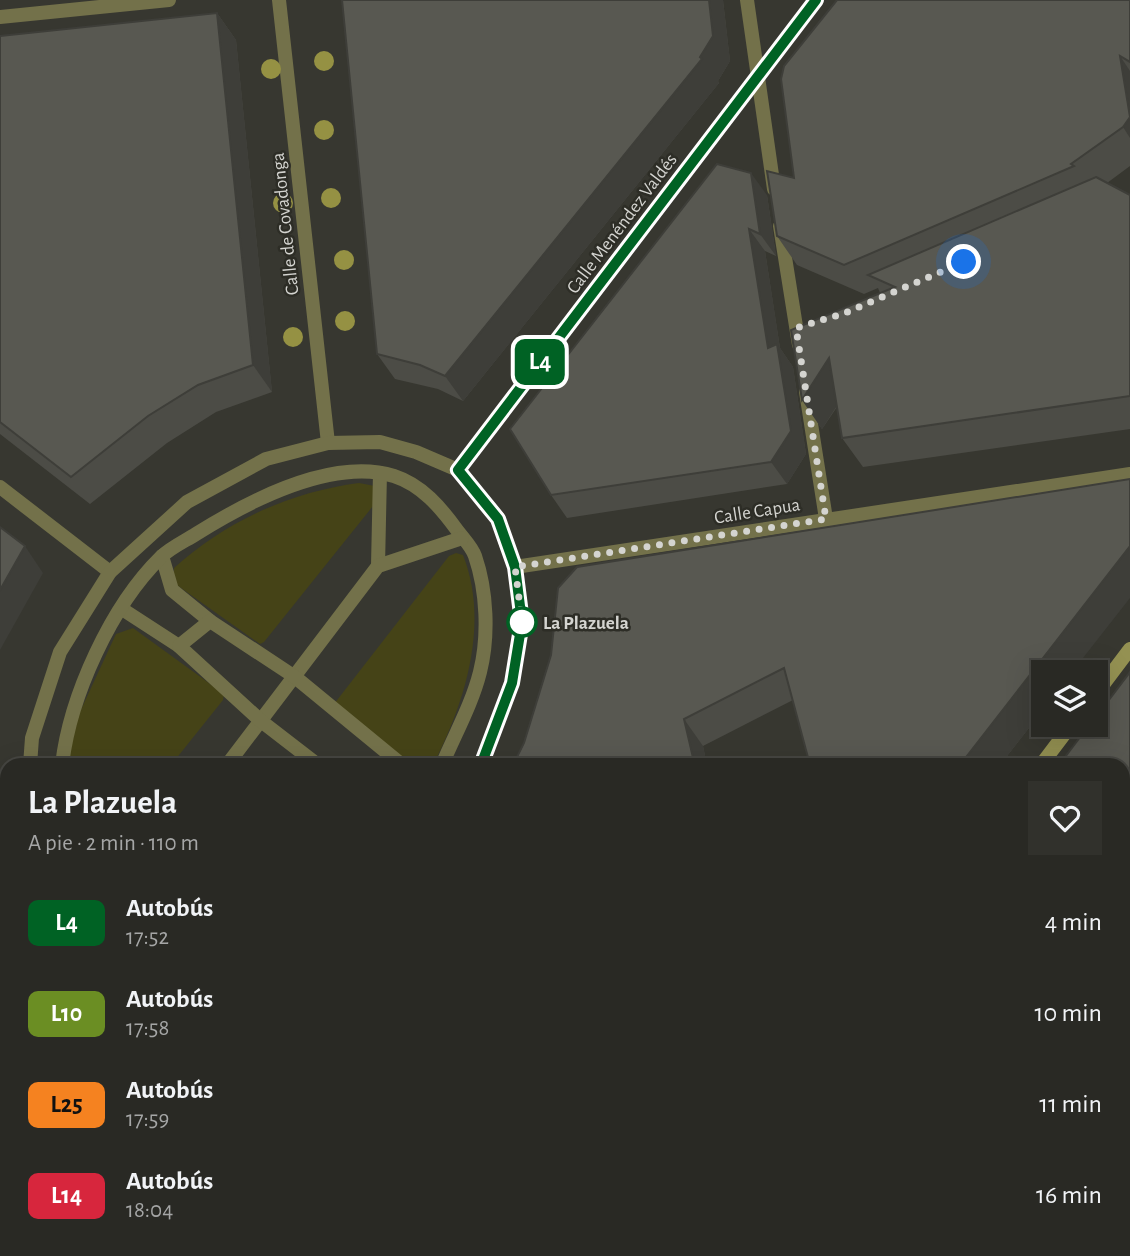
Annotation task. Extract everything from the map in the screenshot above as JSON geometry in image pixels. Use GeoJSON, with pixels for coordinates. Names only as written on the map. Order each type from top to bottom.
{"type":"FeatureCollection","features":[{"type":"Feature","properties":{"kind":"street"},"geometry":{"type":"LineString","coordinates":[[0,17],[169,0]]}},
{"type":"Feature","properties":{"kind":"street","name":"Calle de Covadonga"},"geometry":{"type":"LineString","coordinates":[[279,0],[328,443]]}},
{"type":"Feature","properties":{"kind":"street"},"geometry":{"type":"LineString","coordinates":[[747,0],[757,74],[801,327],[800,356]]}},
{"type":"Feature","properties":{"kind":"street","name":"Calle Menéndez Valdés"},"geometry":{"type":"LineString","coordinates":[[458,470],[816,0]]}},
{"type":"Feature","properties":{"kind":"street"},"geometry":{"type":"LineString","coordinates":[[805,383],[826,519]]}},
{"type":"Feature","properties":{"kind":"street"},"geometry":{"type":"LineString","coordinates":[[31,758],[32,738],[61,652],[110,572],[187,502],[266,459],[328,443],[380,442],[416,452],[458,470],[498,519],[515,567],[522,622],[512,683],[484,758]]}},
{"type":"Feature","properties":{"kind":"street"},"geometry":{"type":"LineString","coordinates":[[378,566],[380,473]]}},
{"type":"Feature","properties":{"kind":"street"},"geometry":{"type":"LineString","coordinates":[[64,758],[77,703],[101,643],[122,609],[162,556],[265,495],[320,477],[380,473],[417,487],[440,508],[475,554],[483,591],[485,622],[481,670],[445,758]]}},
{"type":"Feature","properties":{"kind":"street","name":"Calle Capua"},"geometry":{"type":"LineString","coordinates":[[515,567],[1130,474]]}},
{"type":"Feature","properties":{"kind":"street"},"geometry":{"type":"LineString","coordinates":[[0,487],[110,572]]}},
{"type":"Feature","properties":{"kind":"street"},"geometry":{"type":"LineString","coordinates":[[233,758],[378,566],[462,538]]}},
{"type":"Feature","properties":{"kind":"street"},"geometry":{"type":"LineString","coordinates":[[162,556],[172,590],[210,621],[295,677],[393,758]]}},
{"type":"Feature","properties":{"kind":"street"},"geometry":{"type":"LineString","coordinates":[[122,609],[179,646],[261,721],[309,758]]}},
{"type":"Feature","properties":{"kind":"street"},"geometry":{"type":"LineString","coordinates":[[179,646],[210,621]]}},
{"type":"Feature","properties":{"kind":"street"},"geometry":{"type":"LineString","coordinates":[[1108,678],[1130,649]]}},
{"type":"Feature","properties":{"kind":"street"},"geometry":{"type":"LineString","coordinates":[[1046,758],[1062,737]]}},
{"type":"Feature","properties":{"kind":"shaded area"},"geometry":{"type":"Polygon","coordinates":[[[359,483],[375,486],[377,501],[264,642],[260,644],[174,583],[174,568],[215,536],[237,523],[260,511],[308,493],[359,483]]]}},
{"type":"Feature","properties":{"kind":"shaded area"},"geometry":{"type":"Polygon","coordinates":[[[456,553],[463,555],[471,581],[474,635],[464,689],[436,758],[404,758],[336,710],[334,704],[449,556],[456,553]]]}},
{"type":"Feature","properties":{"kind":"shaded area"},"geometry":{"type":"Polygon","coordinates":[[[133,628],[224,694],[223,700],[177,758],[69,758],[78,716],[116,634],[133,628]]]}},
{"type":"Feature","properties":{"kind":"building"},"geometry":{"type":"Polygon","coordinates":[[[342,0],[709,0],[713,36],[700,57],[702,59],[445,376],[420,365],[377,354],[342,0]]]}},
{"type":"Feature","properties":{"kind":"building"},"geometry":{"type":"Polygon","coordinates":[[[837,0],[1130,0],[1130,62],[1120,56],[1130,117],[1123,127],[1071,164],[1074,166],[844,265],[777,236],[767,171],[794,178],[781,79],[784,66],[837,0]]]}},
{"type":"Feature","properties":{"kind":"building"},"geometry":{"type":"Polygon","coordinates":[[[217,13],[253,365],[198,385],[148,416],[71,477],[0,422],[0,36],[217,13]]]}},
{"type":"Feature","properties":{"kind":"building"},"geometry":{"type":"Polygon","coordinates":[[[717,164],[751,173],[760,234],[749,229],[768,348],[777,344],[791,431],[771,462],[551,495],[510,429],[717,164]]]}},
{"type":"Feature","properties":{"kind":"building"},"geometry":{"type":"Polygon","coordinates":[[[1096,177],[1130,195],[1130,396],[842,438],[829,358],[802,400],[791,330],[895,287],[868,275],[1096,177]]]}},
{"type":"Feature","properties":{"kind":"building"},"geometry":{"type":"Polygon","coordinates":[[[1130,479],[1130,546],[1042,660],[1031,660],[1031,674],[965,758],[808,758],[784,668],[684,719],[693,758],[516,758],[524,743],[551,655],[558,588],[577,567],[1130,479]]]}},
{"type":"Feature","properties":{"kind":"building"},"geometry":{"type":"Polygon","coordinates":[[[0,527],[25,546],[0,590],[0,527]]]}},
{"type":"Feature","properties":{"kind":"building"},"geometry":{"type":"Polygon","coordinates":[[[1130,672],[1130,758],[1064,758],[1080,737],[1108,737],[1108,701],[1130,672]]]}},
{"type":"Feature","properties":{"kind":"bus line","name":"L4"},"geometry":{"type":"LineString","coordinates":[[485,758],[512,683],[522,622],[515,567],[498,519],[458,470],[816,0]]}},
{"type":"Feature","properties":{"kind":"place","name":"La Plazuela"},"geometry":{"type":"Point","coordinates":[522,622]}},
{"type":"Feature","properties":{"kind":"route"},"geometry":{"type":"LineString","coordinates":[[522,622],[515,567],[826,519],[796,328],[845,313],[964,262]]}}]}
